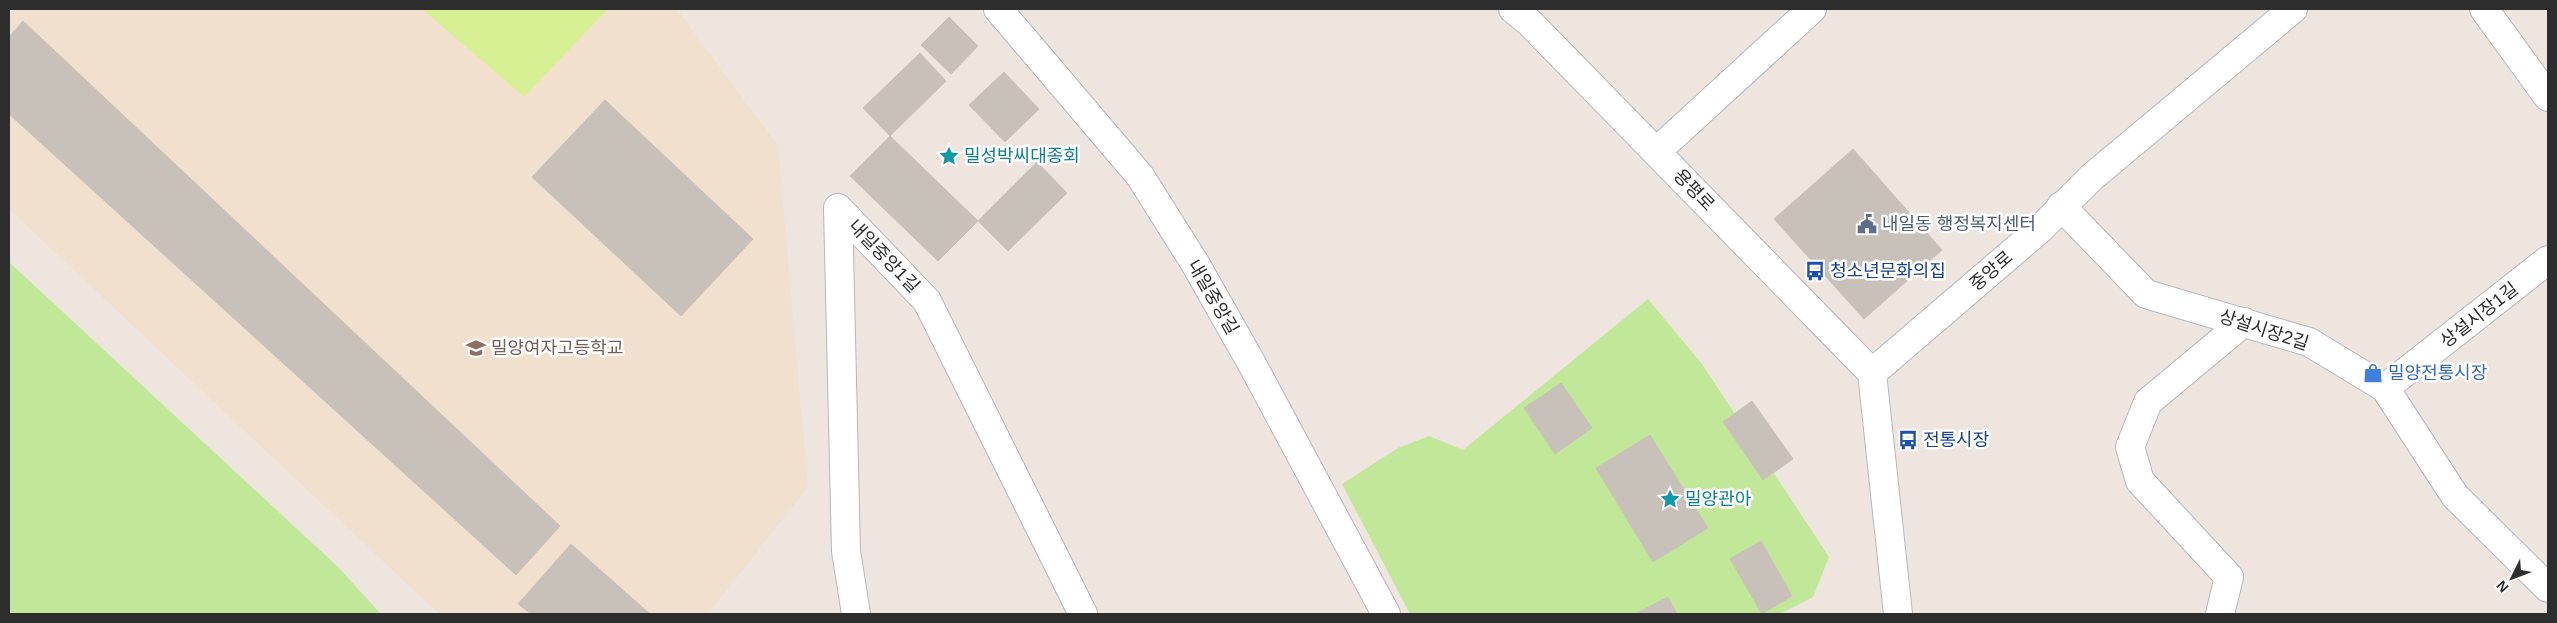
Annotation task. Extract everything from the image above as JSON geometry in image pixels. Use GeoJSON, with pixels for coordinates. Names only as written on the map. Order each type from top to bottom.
{"type":"FeatureCollection","features":[{"type":"Feature","properties":{"kind":"street","name":"내일중앙길"},"geometry":{"type":"LineString","coordinates":[[998,9],[1140,176],[1196,265],[1252,364],[1386,614]]}},
{"type":"Feature","properties":{"kind":"street","name":"용평로"},"geometry":{"type":"LineString","coordinates":[[1513,9],[1530,22],[1872,373]]}},
{"type":"Feature","properties":{"kind":"street"},"geometry":{"type":"LineString","coordinates":[[1656,151],[1812,9]]}},
{"type":"Feature","properties":{"kind":"street","name":"중앙로"},"geometry":{"type":"LineString","coordinates":[[1872,373],[2040,229],[2092,177],[2293,9]]}},
{"type":"Feature","properties":{"kind":"street"},"geometry":{"type":"LineString","coordinates":[[2484,9],[2548,97]]}},
{"type":"Feature","properties":{"kind":"street","name":"상설시장2길"},"geometry":{"type":"LineString","coordinates":[[2061,206],[2146,294],[2309,342],[2386,388],[2455,496],[2548,588]]}},
{"type":"Feature","properties":{"kind":"street","name":"내일중앙1길"},"geometry":{"type":"LineString","coordinates":[[856,614],[846,551],[838,208],[927,301],[1083,614]]}},
{"type":"Feature","properties":{"kind":"street","name":"상설시장1길"},"geometry":{"type":"LineString","coordinates":[[2386,388],[2548,260]]}},
{"type":"Feature","properties":{"kind":"street"},"geometry":{"type":"LineString","coordinates":[[2220,614],[2228,577],[2140,481],[2130,447],[2148,402],[2244,322]]}},
{"type":"Feature","properties":{"kind":"street"},"geometry":{"type":"LineString","coordinates":[[1872,373],[1895,613]]}},
{"type":"Feature","properties":{"kind":"shaded area","name":"밀양여자고등학교"},"geometry":{"type":"Polygon","coordinates":[[[9,9],[677,9],[778,146],[808,487],[708,614],[439,614],[9,209],[9,9]]]}},
{"type":"Feature","properties":{"kind":"green space"},"geometry":{"type":"Polygon","coordinates":[[[422,9],[608,9],[524,97],[422,9]]]}},
{"type":"Feature","properties":{"kind":"green space"},"geometry":{"type":"Polygon","coordinates":[[[9,262],[337,566],[381,614],[9,614],[9,262]]]}},
{"type":"Feature","properties":{"kind":"green space"},"geometry":{"type":"Polygon","coordinates":[[[1648,299],[1702,364],[1829,557],[1813,597],[1780,614],[1410,614],[1342,484],[1398,448],[1429,436],[1463,450],[1648,299]]]}},
{"type":"Feature","properties":{"kind":"building"},"geometry":{"type":"Polygon","coordinates":[[[949,17],[978,46],[951,74],[921,45],[949,17]]]}},
{"type":"Feature","properties":{"kind":"building"},"geometry":{"type":"Polygon","coordinates":[[[23,21],[560,526],[516,575],[9,114],[9,37],[23,21]]]}},
{"type":"Feature","properties":{"kind":"building"},"geometry":{"type":"Polygon","coordinates":[[[920,53],[946,81],[890,136],[863,108],[920,53]]]}},
{"type":"Feature","properties":{"kind":"building"},"geometry":{"type":"Polygon","coordinates":[[[1004,72],[1039,109],[1005,142],[969,105],[1004,72]]]}},
{"type":"Feature","properties":{"kind":"building"},"geometry":{"type":"Polygon","coordinates":[[[605,100],[753,239],[681,316],[532,177],[605,100]]]}},
{"type":"Feature","properties":{"kind":"building"},"geometry":{"type":"Polygon","coordinates":[[[890,136],[978,221],[938,261],[850,176],[890,136]]]}},
{"type":"Feature","properties":{"kind":"building"},"geometry":{"type":"Polygon","coordinates":[[[1853,149],[1942,250],[1864,319],[1774,219],[1853,149]]]}},
{"type":"Feature","properties":{"kind":"building"},"geometry":{"type":"Polygon","coordinates":[[[1037,162],[1067,193],[1008,251],[978,221],[1037,162]]]}},
{"type":"Feature","properties":{"kind":"building"},"geometry":{"type":"Polygon","coordinates":[[[1561,383],[1592,428],[1555,454],[1524,408],[1561,383]]]}},
{"type":"Feature","properties":{"kind":"building"},"geometry":{"type":"Polygon","coordinates":[[[1752,401],[1793,459],[1763,480],[1723,422],[1752,401]]]}},
{"type":"Feature","properties":{"kind":"building"},"geometry":{"type":"Polygon","coordinates":[[[1650,435],[1708,528],[1653,562],[1596,468],[1650,435]]]}},
{"type":"Feature","properties":{"kind":"building"},"geometry":{"type":"Polygon","coordinates":[[[1761,541],[1792,596],[1762,614],[1730,559],[1761,541]]]}},
{"type":"Feature","properties":{"kind":"building"},"geometry":{"type":"Polygon","coordinates":[[[571,544],[650,614],[531,614],[518,604],[571,544]]]}},
{"type":"Feature","properties":{"kind":"building"},"geometry":{"type":"Polygon","coordinates":[[[1668,597],[1677,614],[1637,614],[1637,613],[1668,597]]]}},
{"type":"Feature","properties":{"kind":"place","name":"밀성박씨대종회"},"geometry":{"type":"Point","coordinates":[949,156]}},
{"type":"Feature","properties":{"kind":"place","name":"내일동 행정복지센터"},"geometry":{"type":"Point","coordinates":[1867,224]}},
{"type":"Feature","properties":{"kind":"place","name":"청소년문화의집"},"geometry":{"type":"Point","coordinates":[1815,271]}},
{"type":"Feature","properties":{"kind":"place","name":"밀양여자고등학교"},"geometry":{"type":"Point","coordinates":[476,348]}},
{"type":"Feature","properties":{"kind":"place","name":"밀양전통시장"},"geometry":{"type":"Point","coordinates":[2373,373]}},
{"type":"Feature","properties":{"kind":"place","name":"전통시장"},"geometry":{"type":"Point","coordinates":[1908,440]}},
{"type":"Feature","properties":{"kind":"place","name":"밀양관아"},"geometry":{"type":"Point","coordinates":[1670,499]}}]}
